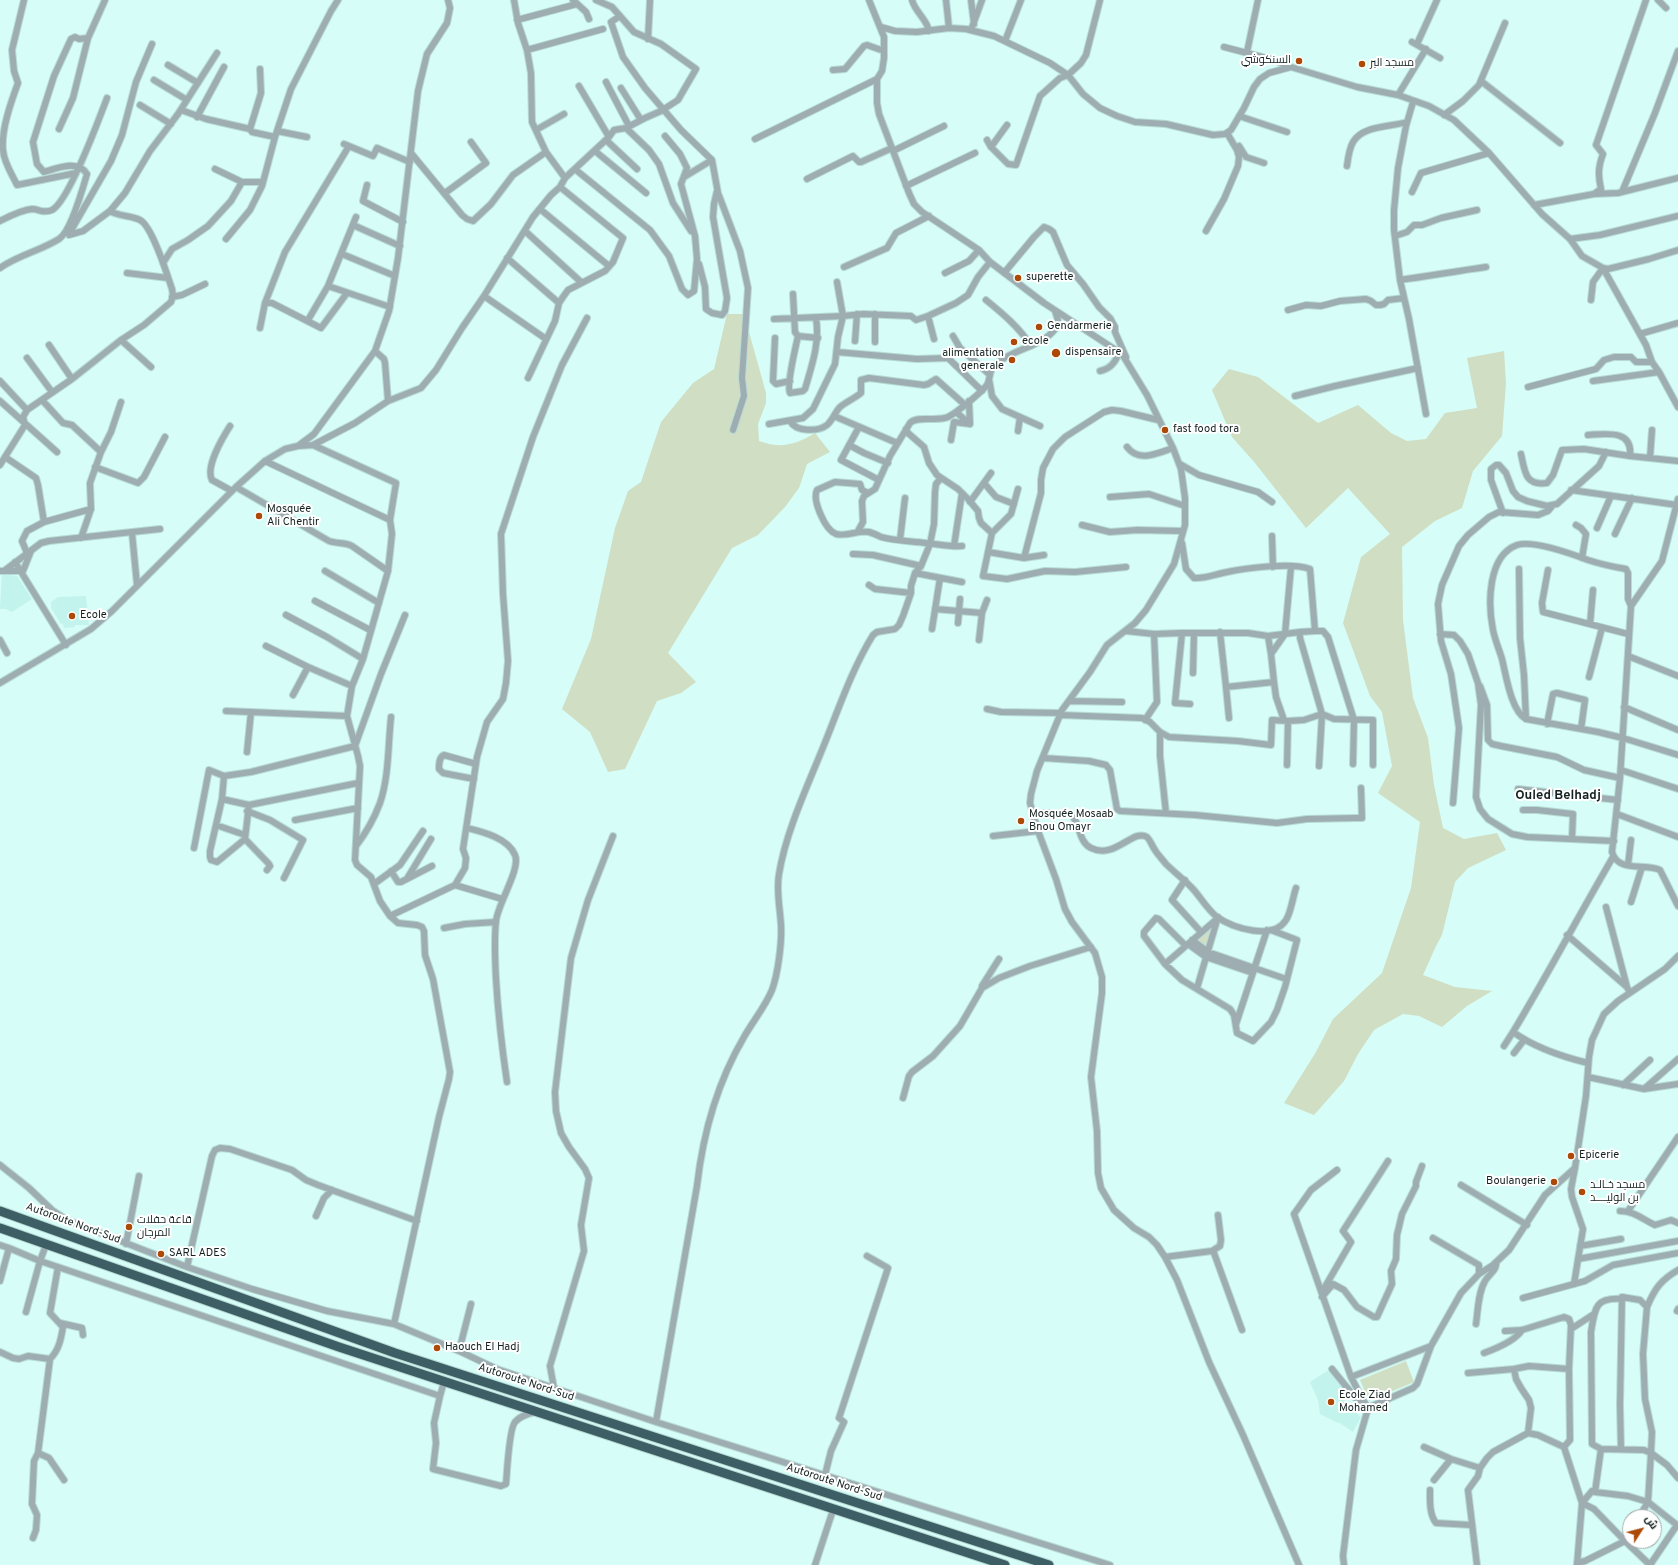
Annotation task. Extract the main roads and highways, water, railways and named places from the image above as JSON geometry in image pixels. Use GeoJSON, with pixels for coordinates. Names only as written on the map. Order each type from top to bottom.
{"type":"FeatureCollection","features":[{"type":"Feature","properties":{"kind":"highway","name":"Autoroute Nord-Sud"},"geometry":{"type":"LineString","coordinates":[[0,1210],[395,1353],[671,1444],[1049,1565]]}},
{"type":"Feature","properties":{"kind":"highway"},"geometry":{"type":"LineString","coordinates":[[0,1228],[339,1348],[1005,1565]]}},
{"type":"Feature","properties":{"kind":"place","name":"السنكوشي"},"geometry":{"type":"Point","coordinates":[1299,61]}},
{"type":"Feature","properties":{"kind":"place","name":"مسجد البر"},"geometry":{"type":"Point","coordinates":[1362,64]}},
{"type":"Feature","properties":{"kind":"place","name":"superette"},"geometry":{"type":"Point","coordinates":[1018,278]}},
{"type":"Feature","properties":{"kind":"place","name":"Gendarmerie"},"geometry":{"type":"Point","coordinates":[1039,327]}},
{"type":"Feature","properties":{"kind":"place","name":"ecole"},"geometry":{"type":"Point","coordinates":[1014,342]}},
{"type":"Feature","properties":{"kind":"place","name":"dispensaire"},"geometry":{"type":"Point","coordinates":[1056,353]}},
{"type":"Feature","properties":{"kind":"place","name":"alimentation generale"},"geometry":{"type":"Point","coordinates":[1012,360]}},
{"type":"Feature","properties":{"kind":"place","name":"fast food tora"},"geometry":{"type":"Point","coordinates":[1165,430]}},
{"type":"Feature","properties":{"kind":"place","name":"Mosquée Ali Chentir"},"geometry":{"type":"Point","coordinates":[259,516]}},
{"type":"Feature","properties":{"kind":"place","name":"Ecole"},"geometry":{"type":"Point","coordinates":[72,616]}},
{"type":"Feature","properties":{"kind":"place","name":"Mosquée Mosaab Bnou Omayr"},"geometry":{"type":"Point","coordinates":[1021,821]}},
{"type":"Feature","properties":{"kind":"place","name":"Epicerie"},"geometry":{"type":"Point","coordinates":[1571,1156]}},
{"type":"Feature","properties":{"kind":"place","name":"Boulangerie"},"geometry":{"type":"Point","coordinates":[1554,1182]}},
{"type":"Feature","properties":{"kind":"place","name":"مسجد خـالـد بن الوليــــد"},"geometry":{"type":"Point","coordinates":[1582,1192]}},
{"type":"Feature","properties":{"kind":"place","name":"قاعة حفلات المرجان"},"geometry":{"type":"Point","coordinates":[129,1227]}},
{"type":"Feature","properties":{"kind":"place","name":"SARL ADES"},"geometry":{"type":"Point","coordinates":[161,1254]}},
{"type":"Feature","properties":{"kind":"place","name":"Haouch El Hadj"},"geometry":{"type":"Point","coordinates":[437,1348]}},
{"type":"Feature","properties":{"kind":"place","name":"Ecole Ziad Mohamed"},"geometry":{"type":"Point","coordinates":[1331,1402]}},
{"type":"Feature","properties":{"kind":"district","name":"Ouled Belhadj"},"geometry":{"type":"Point","coordinates":[1558,796]}}]}
